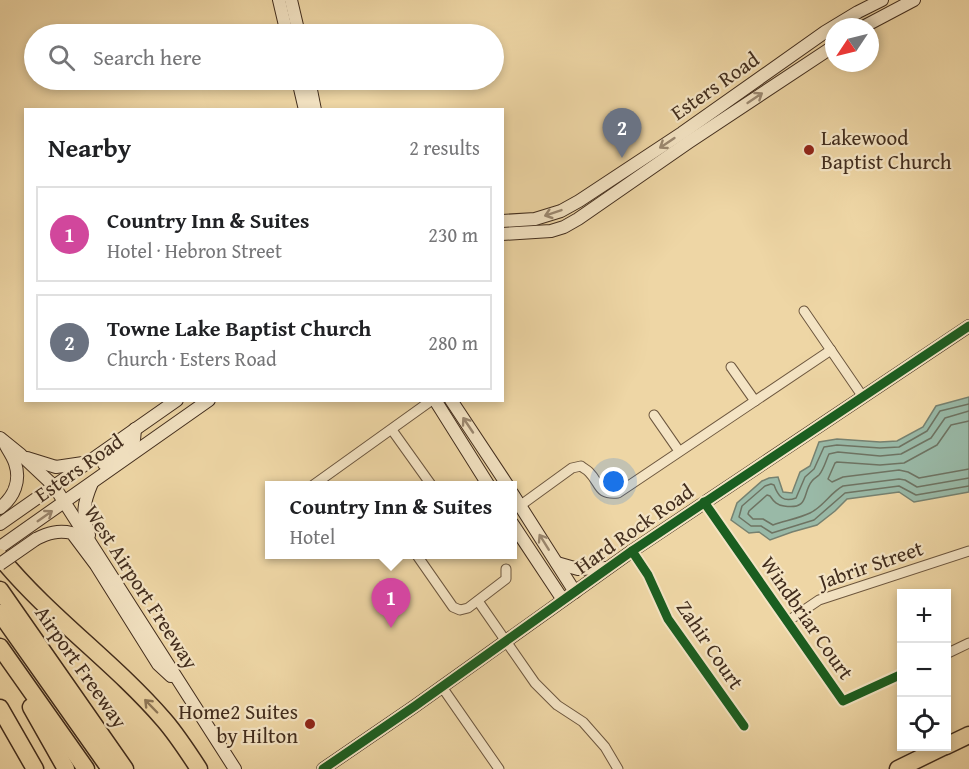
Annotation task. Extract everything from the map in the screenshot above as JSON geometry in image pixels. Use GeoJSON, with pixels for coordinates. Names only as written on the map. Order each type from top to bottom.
{"type":"FeatureCollection","features":[{"type":"Feature","properties":{"kind":"highway"},"geometry":{"type":"LineString","coordinates":[[0,557],[34,595],[93,649],[164,720],[199,769]]}},
{"type":"Feature","properties":{"kind":"highway","name":"Airport Freeway"},"geometry":{"type":"LineString","coordinates":[[0,590],[125,769]]}},
{"type":"Feature","properties":{"kind":"highway"},"geometry":{"type":"LineString","coordinates":[[0,613],[110,769]]}},
{"type":"Feature","properties":{"kind":"highway"},"geometry":{"type":"LineString","coordinates":[[0,625],[100,769]]}},
{"type":"Feature","properties":{"kind":"highway"},"geometry":{"type":"LineString","coordinates":[[0,647],[86,769]]}},
{"type":"Feature","properties":{"kind":"highway"},"geometry":{"type":"LineString","coordinates":[[13,666],[33,711],[66,769]]}},
{"type":"Feature","properties":{"kind":"highway"},"geometry":{"type":"LineString","coordinates":[[54,669],[100,715],[139,769]]}},
{"type":"Feature","properties":{"kind":"highway"},"geometry":{"type":"LineString","coordinates":[[0,708],[35,769]]}},
{"type":"Feature","properties":{"kind":"highway"},"geometry":{"type":"LineString","coordinates":[[951,744],[969,735]]}},
{"type":"Feature","properties":{"kind":"highway"},"geometry":{"type":"LineString","coordinates":[[898,769],[936,751]]}},
{"type":"Feature","properties":{"kind":"main road"},"geometry":{"type":"LineString","coordinates":[[279,0],[285,24]]}},
{"type":"Feature","properties":{"kind":"main road"},"geometry":{"type":"LineString","coordinates":[[291,0],[297,24]]}},
{"type":"Feature","properties":{"kind":"main road","name":"Esters Road"},"geometry":{"type":"LineString","coordinates":[[504,234],[550,231],[579,219],[825,32],[882,0]]}},
{"type":"Feature","properties":{"kind":"main road"},"geometry":{"type":"LineString","coordinates":[[879,19],[914,0]]}},
{"type":"Feature","properties":{"kind":"main road","name":"Esters Road"},"geometry":{"type":"LineString","coordinates":[[504,221],[535,219],[570,207],[825,51]]}},
{"type":"Feature","properties":{"kind":"main road"},"geometry":{"type":"LineString","coordinates":[[300,90],[304,108]]}},
{"type":"Feature","properties":{"kind":"main road"},"geometry":{"type":"LineString","coordinates":[[311,90],[315,108]]}},
{"type":"Feature","properties":{"kind":"main road"},"geometry":{"type":"LineString","coordinates":[[598,190],[606,200]]}},
{"type":"Feature","properties":{"kind":"main road","name":"Hard Rock Road"},"geometry":{"type":"LineString","coordinates":[[323,769],[442,687],[607,568],[969,326]]}},
{"type":"Feature","properties":{"kind":"main road","name":"Esters Road"},"geometry":{"type":"LineString","coordinates":[[0,524],[174,402]]}},
{"type":"Feature","properties":{"kind":"main road"},"geometry":{"type":"LineString","coordinates":[[435,402],[486,481]]}},
{"type":"Feature","properties":{"kind":"main road"},"geometry":{"type":"LineString","coordinates":[[451,403],[505,481]]}},
{"type":"Feature","properties":{"kind":"main road","name":"Esters Road"},"geometry":{"type":"LineString","coordinates":[[0,547],[199,405]]}},
{"type":"Feature","properties":{"kind":"main road"},"geometry":{"type":"LineString","coordinates":[[135,429],[146,445]]}},
{"type":"Feature","properties":{"kind":"main road"},"geometry":{"type":"LineString","coordinates":[[93,547],[84,513],[84,500],[100,468],[134,440],[135,429]]}},
{"type":"Feature","properties":{"kind":"main road"},"geometry":{"type":"LineString","coordinates":[[2,440],[15,463],[17,477],[16,488],[4,505]]}},
{"type":"Feature","properties":{"kind":"main road","name":"West Airport Freeway"},"geometry":{"type":"LineString","coordinates":[[2,440],[54,486],[235,769]]}},
{"type":"Feature","properties":{"kind":"main road"},"geometry":{"type":"LineString","coordinates":[[469,453],[480,460],[494,481]]}},
{"type":"Feature","properties":{"kind":"main road"},"geometry":{"type":"LineString","coordinates":[[21,455],[56,467],[87,463]]}},
{"type":"Feature","properties":{"kind":"main road"},"geometry":{"type":"LineString","coordinates":[[517,505],[575,592]]}},
{"type":"Feature","properties":{"kind":"main road"},"geometry":{"type":"LineString","coordinates":[[517,529],[563,600]]}},
{"type":"Feature","properties":{"kind":"main road"},"geometry":{"type":"LineString","coordinates":[[0,564],[36,539],[49,533],[64,531],[72,533],[96,565],[158,664],[181,684]]}},
{"type":"Feature","properties":{"kind":"main road"},"geometry":{"type":"LineString","coordinates":[[557,563],[578,569],[607,568]]}},
{"type":"Feature","properties":{"kind":"street"},"geometry":{"type":"LineString","coordinates":[[804,311],[862,397]]}},
{"type":"Feature","properties":{"kind":"street"},"geometry":{"type":"LineString","coordinates":[[517,505],[572,468],[581,466],[589,472],[601,490],[609,494],[618,493],[831,350]]}},
{"type":"Feature","properties":{"kind":"street"},"geometry":{"type":"LineString","coordinates":[[731,367],[755,401]]}},
{"type":"Feature","properties":{"kind":"street"},"geometry":{"type":"LineString","coordinates":[[319,481],[431,402]]}},
{"type":"Feature","properties":{"kind":"street"},"geometry":{"type":"LineString","coordinates":[[654,415],[679,451]]}},
{"type":"Feature","properties":{"kind":"street"},"geometry":{"type":"LineString","coordinates":[[392,430],[428,481]]}},
{"type":"Feature","properties":{"kind":"street","name":"Windbriar Court"},"geometry":{"type":"LineString","coordinates":[[704,502],[843,701],[897,676]]}},
{"type":"Feature","properties":{"kind":"street","name":"Zahir Court"},"geometry":{"type":"LineString","coordinates":[[632,551],[648,574],[668,619],[744,726]]}},
{"type":"Feature","properties":{"kind":"street","name":"Jabrir Street"},"geometry":{"type":"LineString","coordinates":[[788,621],[819,600],[969,551]]}},
{"type":"Feature","properties":{"kind":"street"},"geometry":{"type":"LineString","coordinates":[[419,559],[453,607],[460,610],[465,610],[506,579],[506,569]]}},
{"type":"Feature","properties":{"kind":"street"},"geometry":{"type":"LineString","coordinates":[[478,601],[535,683],[557,705],[583,722],[605,747],[618,769]]}},
{"type":"Feature","properties":{"kind":"street"},"geometry":{"type":"LineString","coordinates":[[951,652],[969,643]]}},
{"type":"Feature","properties":{"kind":"street"},"geometry":{"type":"LineString","coordinates":[[442,687],[499,769]]}},
{"type":"Feature","properties":{"kind":"water"},"geometry":{"type":"Polygon","coordinates":[[[969,397],[969,492],[914,502],[899,492],[847,499],[817,525],[770,540],[759,532],[749,533],[731,520],[737,503],[762,481],[778,477],[783,492],[792,493],[800,472],[810,466],[819,442],[837,439],[897,441],[923,427],[936,406],[969,397]]]}},
{"type":"Feature","properties":{"kind":"cycle path"},"geometry":{"type":"LineString","coordinates":[[323,769],[632,551],[969,326]]}},
{"type":"Feature","properties":{"kind":"cycle path"},"geometry":{"type":"LineString","coordinates":[[704,502],[843,701],[897,676]]}},
{"type":"Feature","properties":{"kind":"cycle path"},"geometry":{"type":"LineString","coordinates":[[632,551],[648,575],[668,619],[744,726]]}},
{"type":"Feature","properties":{"kind":"place","name":"Lakewood Baptist Church"},"geometry":{"type":"Point","coordinates":[809,150]}},
{"type":"Feature","properties":{"kind":"place","name":"Towne Lake Baptist Church"},"geometry":{"type":"Point","coordinates":[622,158]}},
{"type":"Feature","properties":{"kind":"place","name":"Country Inn & Suites"},"geometry":{"type":"Point","coordinates":[391,628]}},
{"type":"Feature","properties":{"kind":"place","name":"Home2 Suites by Hilton"},"geometry":{"type":"Point","coordinates":[310,724]}}]}
